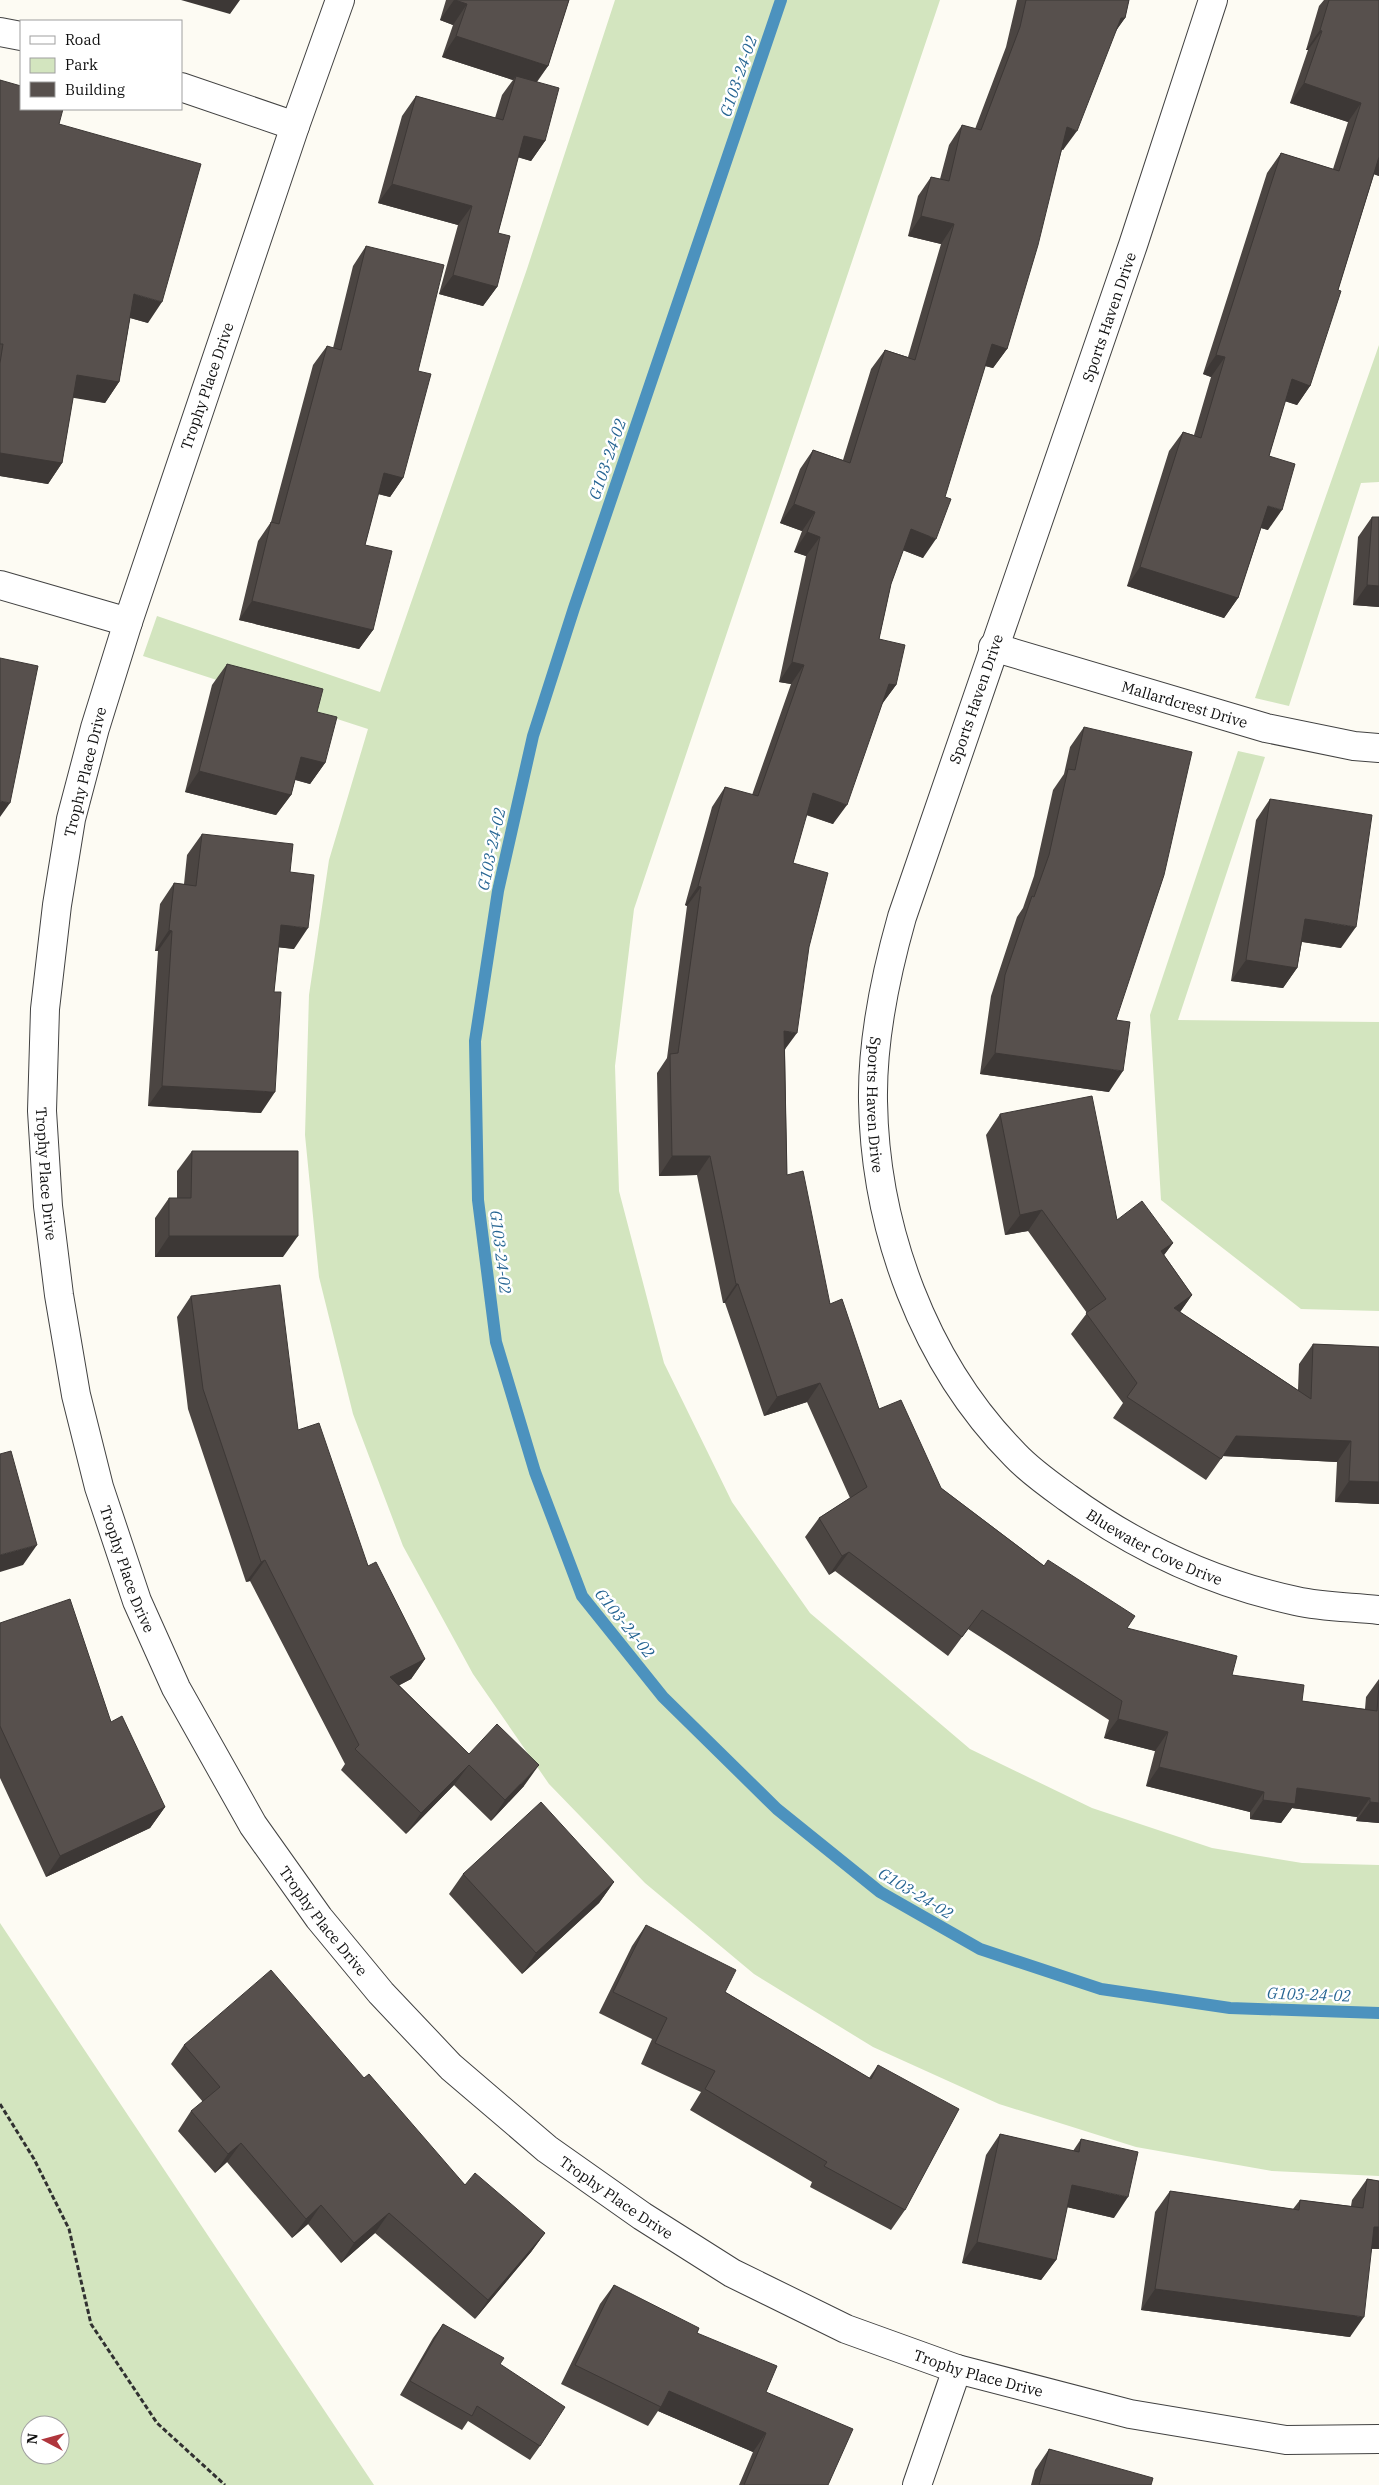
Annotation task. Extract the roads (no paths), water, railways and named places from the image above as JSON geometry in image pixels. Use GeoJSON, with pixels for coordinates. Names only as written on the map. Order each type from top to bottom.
{"type":"FeatureCollection","features":[{"type":"Feature","properties":{"kind":"street","name":"Trophy Place Drive"},"geometry":{"type":"LineString","coordinates":[[340,0],[295,126],[128,622],[95,728],[71,819],[57,905],[45,1009],[42,1111],[48,1206],[57,1285],[76,1395],[99,1487],[134,1591],[176,1688],[253,1825],[314,1910],[381,1993],[452,2067],[547,2149],[642,2216],[732,2273],[846,2329],[957,2369],[1130,2414],[1286,2440],[1379,2439]]}},
{"type":"Feature","properties":{"kind":"street","name":"Sports Haven Drive"},"geometry":{"type":"LineString","coordinates":[[971,1402],[940,1354],[912,1299],[893,1238],[878,1173],[873,1101],[877,1039],[885,978],[902,917],[993,647],[1036,531],[1213,0]]}},
{"type":"Feature","properties":{"kind":"street"},"geometry":{"type":"LineString","coordinates":[[0,32],[20,36]]}},
{"type":"Feature","properties":{"kind":"street"},"geometry":{"type":"LineString","coordinates":[[182,87],[295,126]]}},
{"type":"Feature","properties":{"kind":"street"},"geometry":{"type":"LineString","coordinates":[[0,586],[128,622]]}},
{"type":"Feature","properties":{"kind":"street","name":"Mallardcrest Drive"},"geometry":{"type":"LineString","coordinates":[[993,647],[1266,728],[1354,746],[1379,748]]}},
{"type":"Feature","properties":{"kind":"street","name":"Bluewater Cove Drive"},"geometry":{"type":"LineString","coordinates":[[971,1402],[1015,1455],[1050,1485],[1104,1524],[1160,1556],[1223,1581],[1297,1602],[1379,1610]]}},
{"type":"Feature","properties":{"kind":"street"},"geometry":{"type":"LineString","coordinates":[[917,2485],[957,2369]]}},
{"type":"Feature","properties":{"kind":"waterway","name":"G103-24-02"},"geometry":{"type":"LineString","coordinates":[[781,0],[574,608],[533,736],[498,891],[475,1041],[478,1200],[496,1342],[535,1472],[582,1596],[663,1697],[777,1809],[880,1892],[980,1949],[1101,1989],[1230,2008],[1379,2013]]}}]}
